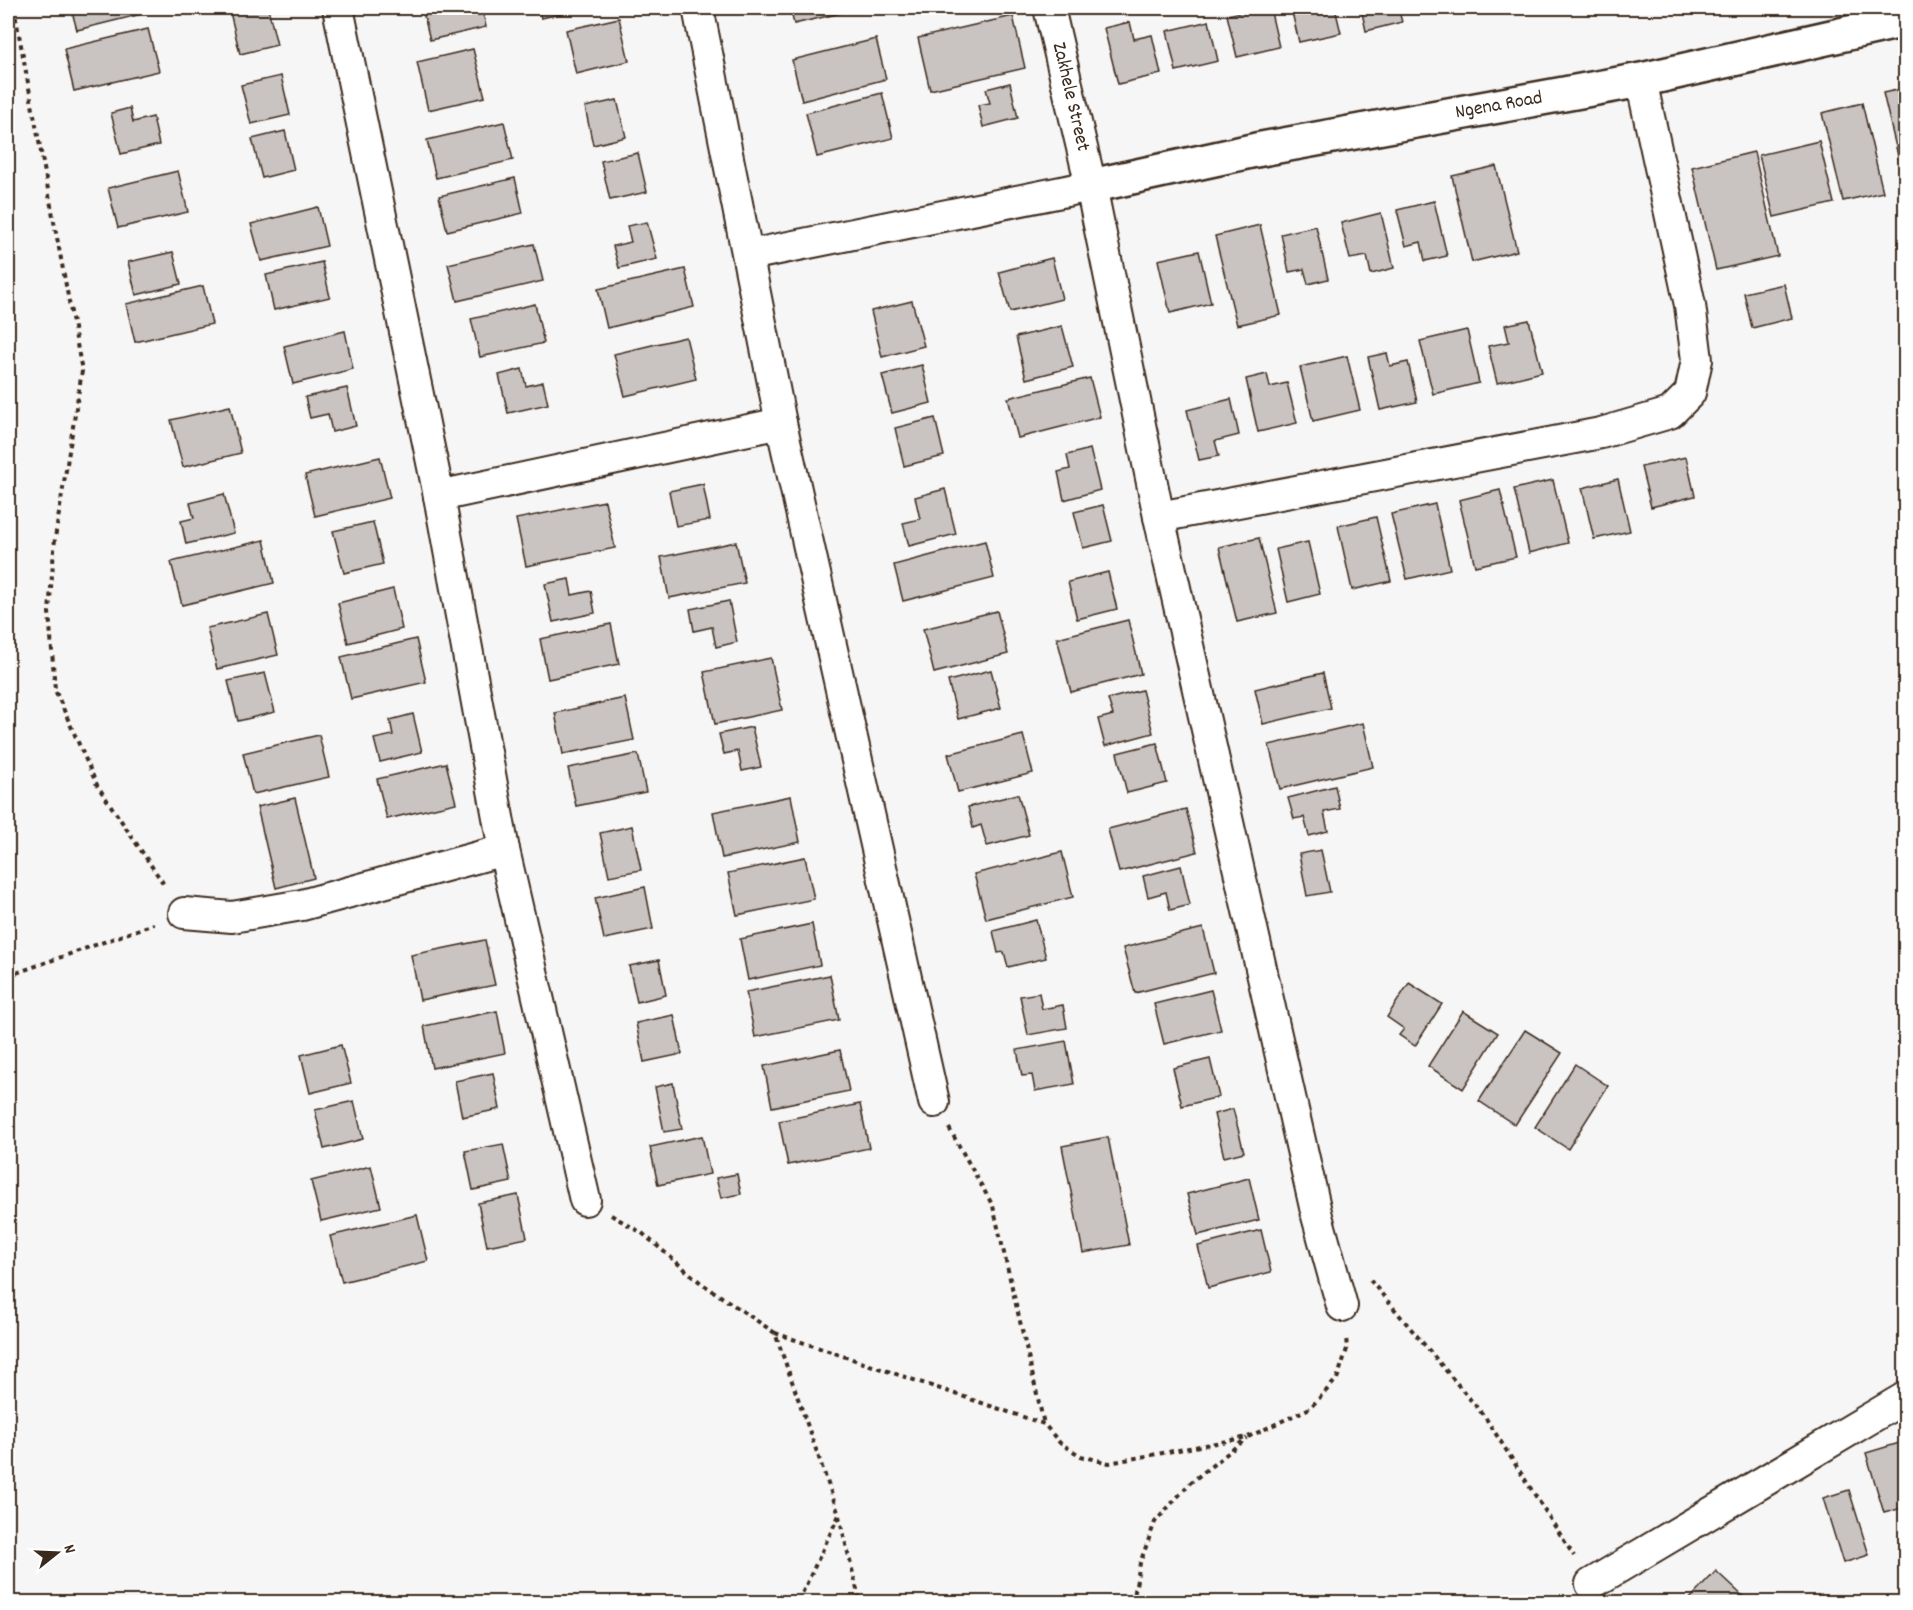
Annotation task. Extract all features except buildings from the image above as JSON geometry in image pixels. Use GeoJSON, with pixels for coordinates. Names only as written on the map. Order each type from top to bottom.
{"type":"FeatureCollection","features":[{"type":"Feature","properties":{"kind":"street"},"geometry":{"type":"LineString","coordinates":[[338,8],[439,496],[504,850],[585,1200]]}},
{"type":"Feature","properties":{"kind":"street"},"geometry":{"type":"LineString","coordinates":[[699,8],[781,423],[934,1102]]}},
{"type":"Feature","properties":{"kind":"street","name":"Zakhele Street"},"geometry":{"type":"LineString","coordinates":[[1049,8],[1091,186],[1159,518],[1314,1205],[1342,1306]]}},
{"type":"Feature","properties":{"kind":"street","name":"Ngena Road"},"geometry":{"type":"LineString","coordinates":[[1091,186],[1256,150],[1641,80],[1905,20]]}},
{"type":"Feature","properties":{"kind":"street"},"geometry":{"type":"LineString","coordinates":[[1159,518],[1601,433],[1670,413],[1690,393],[1697,360],[1690,305],[1641,80]]}},
{"type":"Feature","properties":{"kind":"street"},"geometry":{"type":"LineString","coordinates":[[749,255],[1091,186]]}},
{"type":"Feature","properties":{"kind":"street"},"geometry":{"type":"LineString","coordinates":[[439,496],[781,423]]}},
{"type":"Feature","properties":{"kind":"street"},"geometry":{"type":"LineString","coordinates":[[184,913],[232,918],[302,905],[504,850]]}},
{"type":"Feature","properties":{"kind":"street"},"geometry":{"type":"LineString","coordinates":[[1591,1584],[1905,1397]]}},
{"type":"Feature","properties":{"kind":"path"},"geometry":{"type":"LineString","coordinates":[[8,976],[184,913],[96,785],[55,690],[49,612],[55,538],[82,371],[14,8]]}},
{"type":"Feature","properties":{"kind":"path"},"geometry":{"type":"LineString","coordinates":[[934,1102],[993,1206],[1044,1424],[1060,1443],[1081,1456],[1109,1463],[1248,1437]]}},
{"type":"Feature","properties":{"kind":"path"},"geometry":{"type":"LineString","coordinates":[[585,1200],[642,1233],[701,1283],[775,1333],[1044,1424]]}},
{"type":"Feature","properties":{"kind":"path"},"geometry":{"type":"LineString","coordinates":[[1370,1280],[1485,1417],[1591,1584]]}},
{"type":"Feature","properties":{"kind":"path"},"geometry":{"type":"LineString","coordinates":[[1132,1602],[1140,1563],[1155,1522],[1190,1483],[1248,1437],[1310,1408],[1337,1378],[1347,1349],[1342,1306]]}},
{"type":"Feature","properties":{"kind":"path"},"geometry":{"type":"LineString","coordinates":[[775,1333],[838,1515],[860,1602]]}},
{"type":"Feature","properties":{"kind":"path"},"geometry":{"type":"LineString","coordinates":[[798,1602],[838,1515]]}}]}
